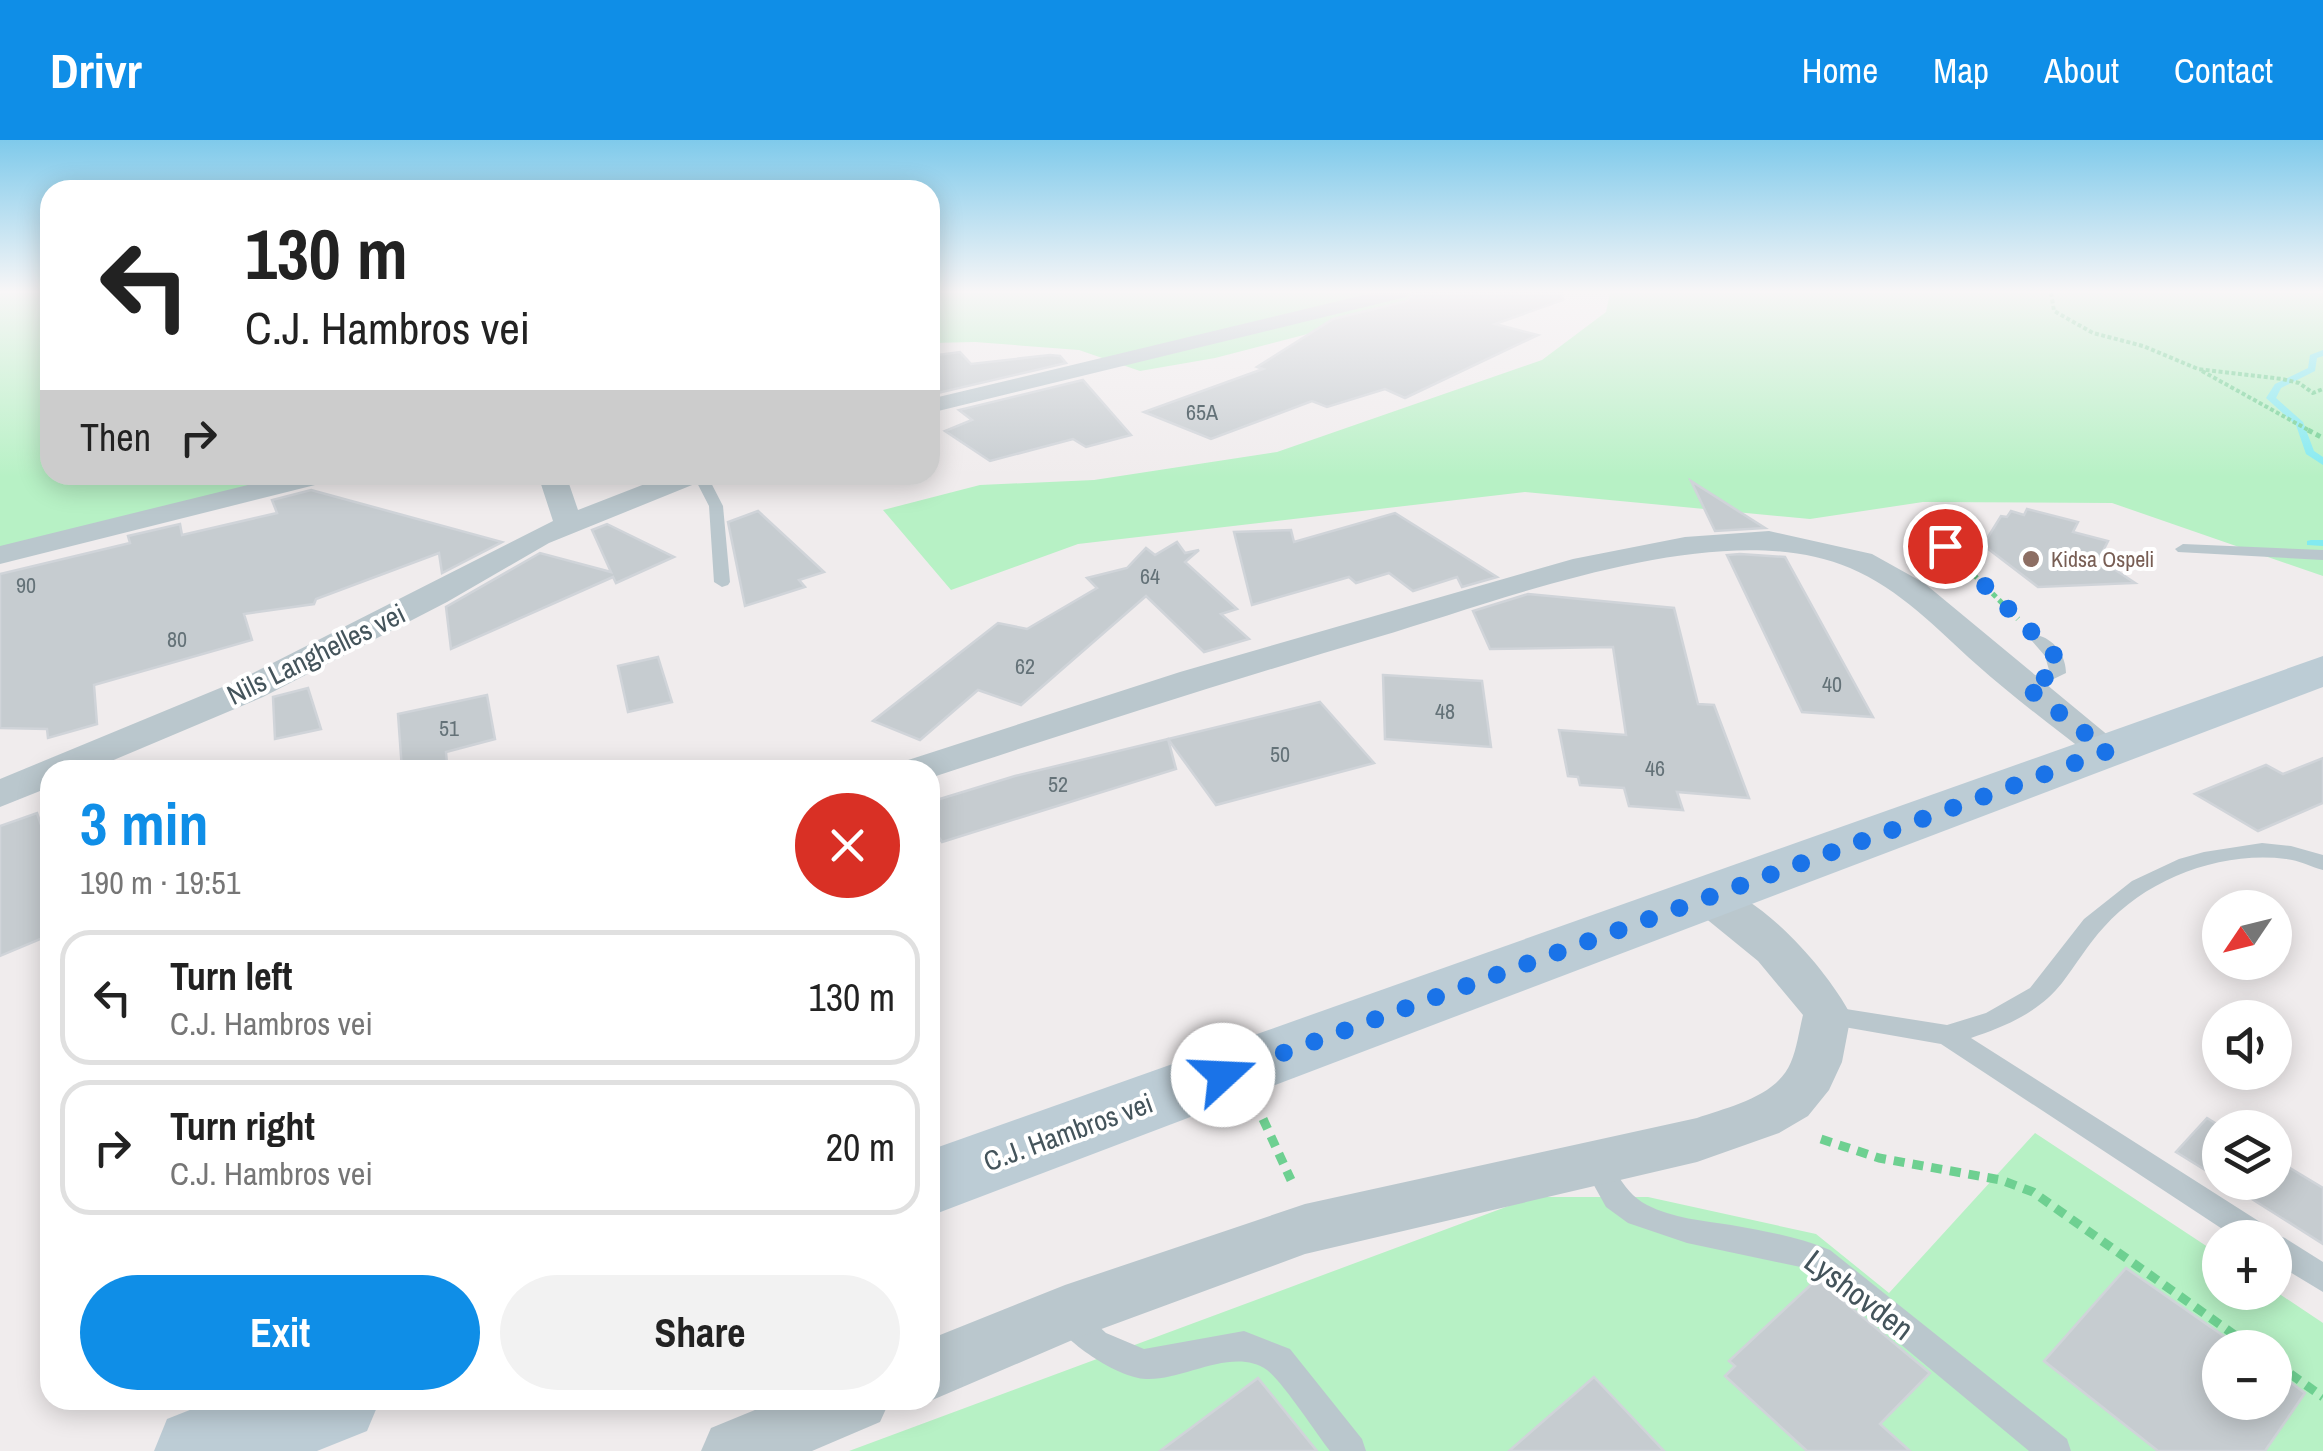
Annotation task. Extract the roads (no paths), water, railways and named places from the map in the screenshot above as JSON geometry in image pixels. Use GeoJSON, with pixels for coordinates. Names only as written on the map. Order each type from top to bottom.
{"type":"FeatureCollection","features":[{"type":"Feature","properties":{"kind":"main road","name":"C.J. Hambros vei"},"geometry":{"type":"LineString","coordinates":[[940,1179],[2323,670]]}},
{"type":"Feature","properties":{"kind":"main road"},"geometry":{"type":"LineString","coordinates":[[199,1451],[309,1410]]}},
{"type":"Feature","properties":{"kind":"street"},"geometry":{"type":"LineString","coordinates":[[940,404],[1147,354]]}},
{"type":"Feature","properties":{"kind":"street"},"geometry":{"type":"LineString","coordinates":[[0,555],[281,485]]}},
{"type":"Feature","properties":{"kind":"street"},"geometry":{"type":"LineString","coordinates":[[555,485],[568,524]]}},
{"type":"Feature","properties":{"kind":"street","name":"Nils Langhelles vei"},"geometry":{"type":"LineString","coordinates":[[79,760],[250,689],[568,524],[667,485]]}},
{"type":"Feature","properties":{"kind":"street"},"geometry":{"type":"LineString","coordinates":[[940,762],[1156,691],[1584,566],[1642,552],[1768,540],[1807,546],[1882,572],[1946,616],[2025,686],[2108,751]]}},
{"type":"Feature","properties":{"kind":"street","name":"Nils Langhelles vei"},"geometry":{"type":"LineString","coordinates":[[0,794],[40,777]]}},
{"type":"Feature","properties":{"kind":"street"},"geometry":{"type":"LineString","coordinates":[[940,1366],[1064,1314],[1305,1229],[1697,1140],[1758,1119],[1794,1097],[1811,1076],[1827,1015],[1816,993],[1789,961],[1709,897]]}},
{"type":"Feature","properties":{"kind":"street"},"geometry":{"type":"LineString","coordinates":[[734,1451],[834,1410]]}},
{"type":"Feature","properties":{"kind":"lane"},"geometry":{"type":"LineString","coordinates":[[705,485],[716,506],[722,582]]}},
{"type":"Feature","properties":{"kind":"lane"},"geometry":{"type":"LineString","coordinates":[[2183,549],[2323,556]]}},
{"type":"Feature","properties":{"kind":"lane"},"geometry":{"type":"LineString","coordinates":[[2025,686],[2057,673],[2053,653],[2040,641]]}},
{"type":"Feature","properties":{"kind":"lane"},"geometry":{"type":"LineString","coordinates":[[1947,1035],[1993,1022],[2038,994],[2099,918],[2124,896],[2160,876],[2201,861],[2239,854],[2285,851],[2323,862]]}},
{"type":"Feature","properties":{"kind":"lane"},"geometry":{"type":"LineString","coordinates":[[1827,1015],[1947,1035],[2232,1220]]}},
{"type":"Feature","properties":{"kind":"lane","name":"Lyshovden"},"geometry":{"type":"LineString","coordinates":[[1596,1162],[1617,1200],[1654,1221],[1790,1246],[1820,1259],[2054,1451]]}},
{"type":"Feature","properties":{"kind":"lane"},"geometry":{"type":"LineString","coordinates":[[2292,1258],[2323,1278]]}},
{"type":"Feature","properties":{"kind":"lane"},"geometry":{"type":"LineString","coordinates":[[1064,1314],[1095,1343],[1144,1364],[1244,1346],[1279,1360],[1350,1451]]}},
{"type":"Feature","properties":{"kind":"waterway"},"geometry":{"type":"LineString","coordinates":[[2320,354],[2313,357],[2312,369],[2278,386],[2271,398],[2300,424],[2310,452],[2323,462]]}},
{"type":"Feature","properties":{"kind":"waterway"},"geometry":{"type":"LineString","coordinates":[[2311,543],[2323,543]]}},
{"type":"Feature","properties":{"kind":"place","name":"Kidsa Ospeli"},"geometry":{"type":"Point","coordinates":[2031,559]}}]}
